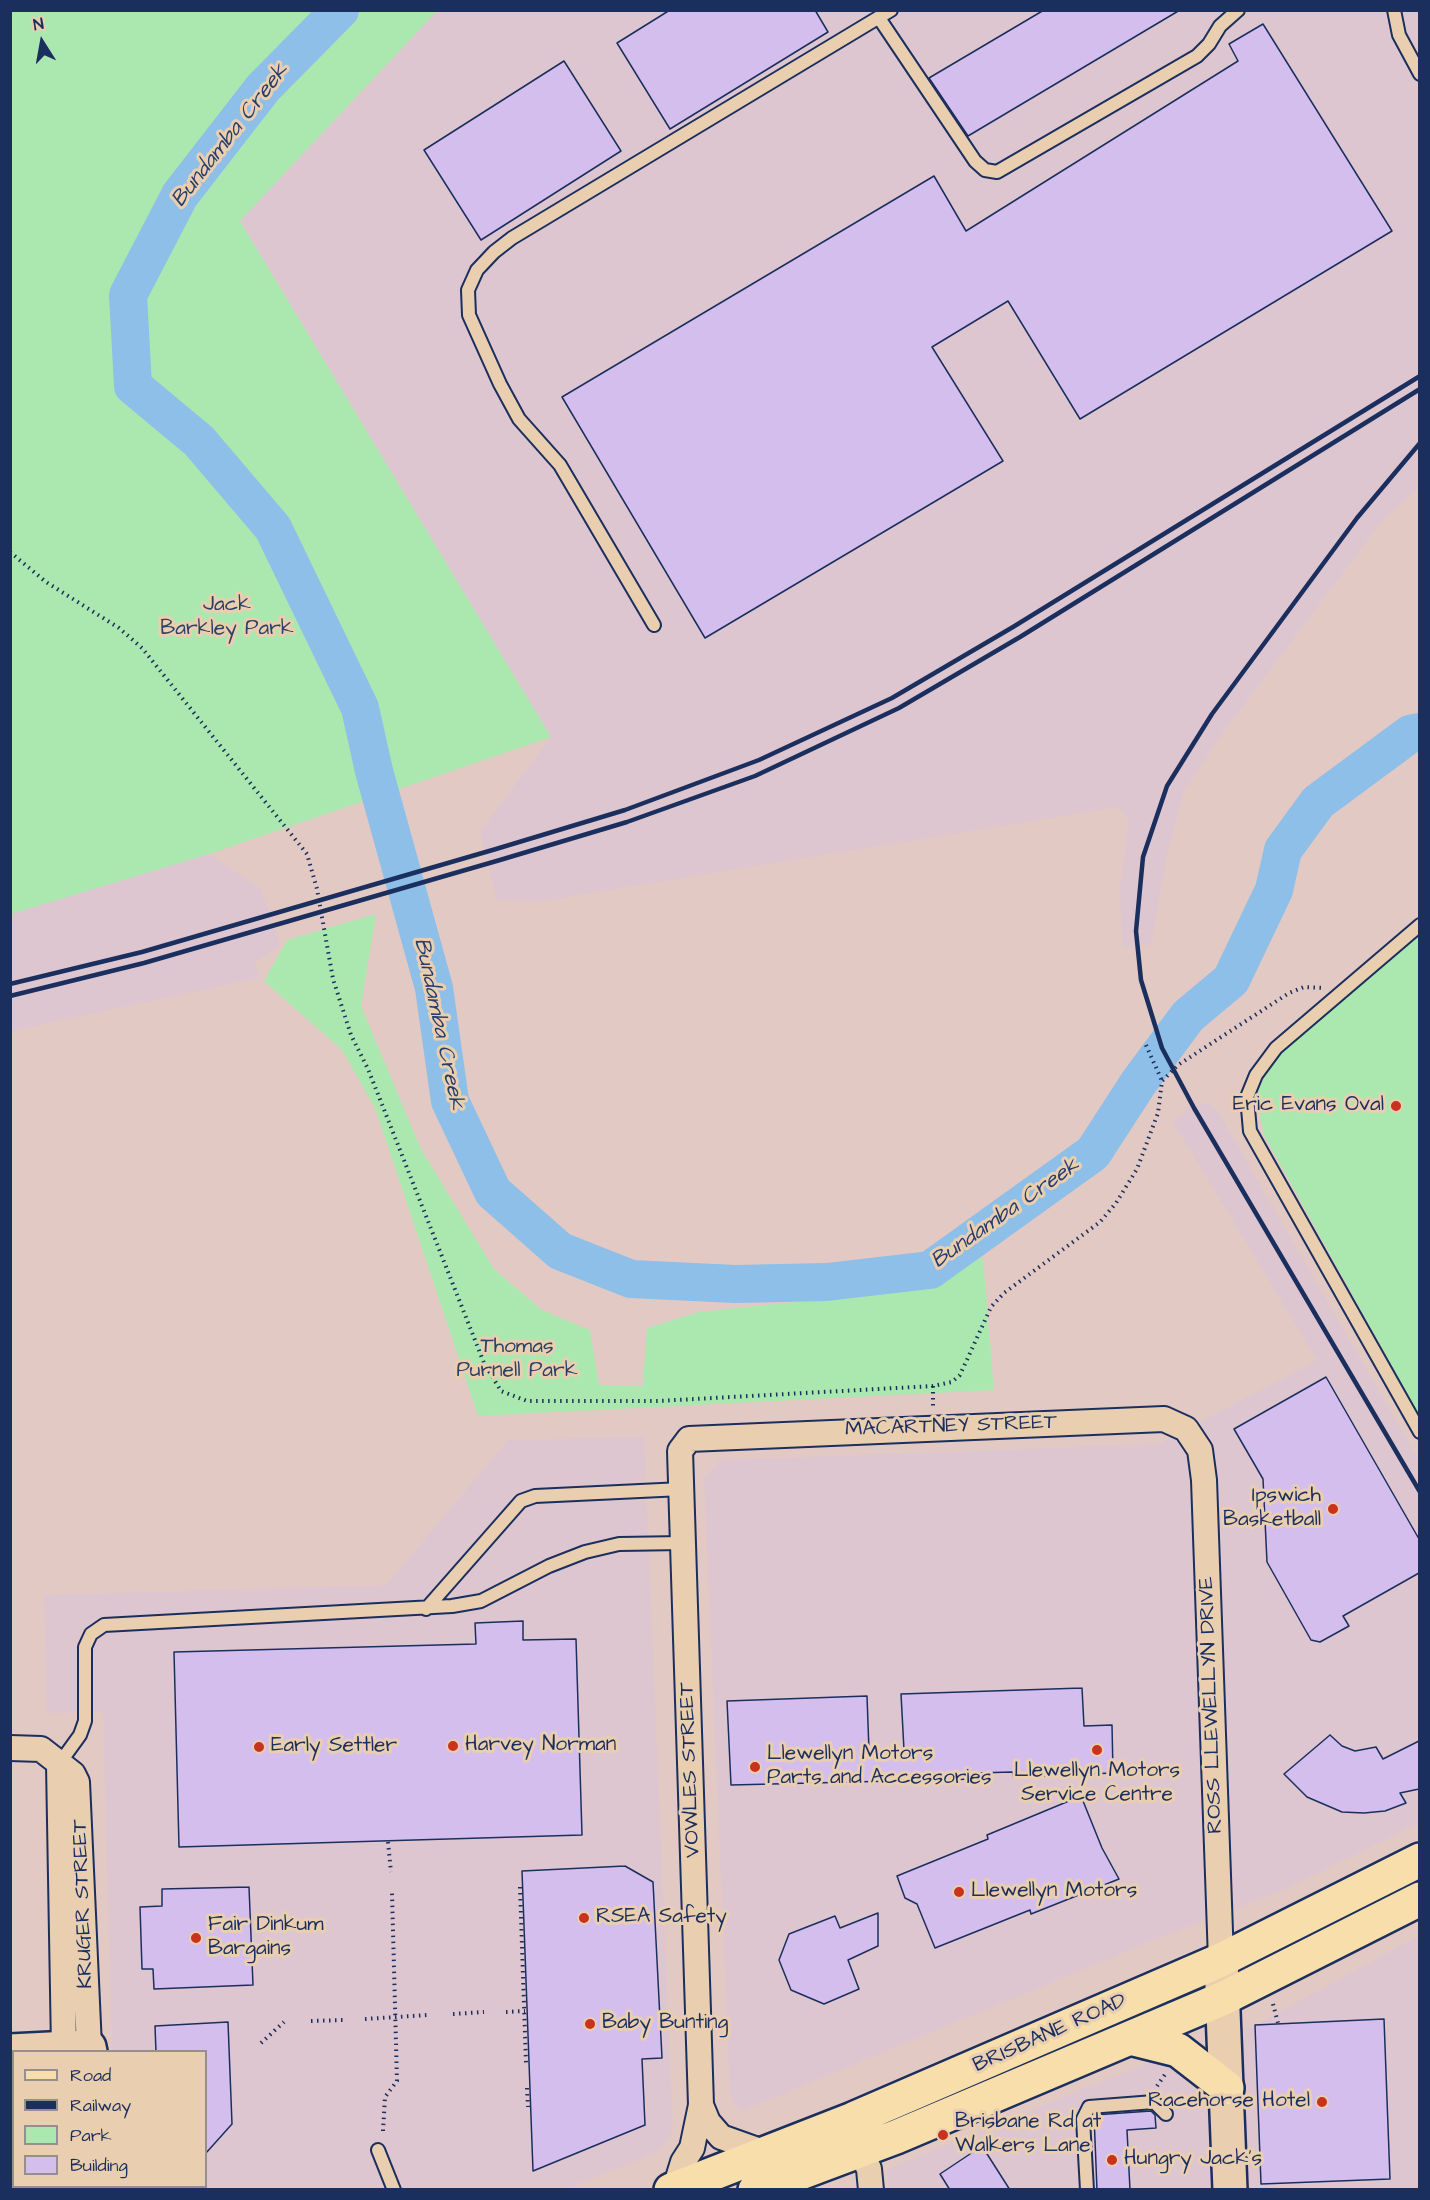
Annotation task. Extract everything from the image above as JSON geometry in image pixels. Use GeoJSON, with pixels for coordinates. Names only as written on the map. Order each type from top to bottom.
{"type":"FeatureCollection","features":[{"type":"Feature","properties":{"kind":"main road","name":"BRISBANE ROAD"},"geometry":{"type":"LineString","coordinates":[[673,2189],[853,2119],[1221,1960],[1419,1860]]}},
{"type":"Feature","properties":{"kind":"main road","name":"BRISBANE ROAD"},"geometry":{"type":"LineString","coordinates":[[755,2190],[860,2150],[1224,1998],[1419,1899]]}},
{"type":"Feature","properties":{"kind":"main road"},"geometry":{"type":"LineString","coordinates":[[1221,1960],[1230,2190]]}},
{"type":"Feature","properties":{"kind":"main road"},"geometry":{"type":"LineString","coordinates":[[1130,2038],[1178,2050],[1227,2088]]}},
{"type":"Feature","properties":{"kind":"main road"},"geometry":{"type":"LineString","coordinates":[[44,2050],[77,2049]]}},
{"type":"Feature","properties":{"kind":"street","name":"MACARTNEY STREET"},"geometry":{"type":"LineString","coordinates":[[689,1439],[1164,1419],[1186,1429],[1200,1450]]}},
{"type":"Feature","properties":{"kind":"street","name":"VOWLES STREET"},"geometry":{"type":"LineString","coordinates":[[673,2189],[683,2162],[692,2148],[701,2105],[680,1451],[689,1439]]}},
{"type":"Feature","properties":{"kind":"street","name":"ROSS LLEWELLYN DRIVE"},"geometry":{"type":"LineString","coordinates":[[1200,1450],[1221,1960]]}},
{"type":"Feature","properties":{"kind":"street"},"geometry":{"type":"LineString","coordinates":[[10,1748],[41,1749],[59,1764]]}},
{"type":"Feature","properties":{"kind":"street","name":"KRUGER STREET"},"geometry":{"type":"LineString","coordinates":[[59,1764],[77,2049]]}},
{"type":"Feature","properties":{"kind":"street","name":"VOWLES STREET"},"geometry":{"type":"LineString","coordinates":[[701,2105],[708,2122],[721,2137],[766,2153]]}},
{"type":"Feature","properties":{"kind":"street"},"geometry":{"type":"LineString","coordinates":[[860,2150],[868,2169],[871,2190]]}},
{"type":"Feature","properties":{"kind":"lane"},"geometry":{"type":"LineString","coordinates":[[654,625],[560,465],[519,419],[500,384],[469,315],[468,290],[477,270],[494,252],[512,238],[891,10]]}},
{"type":"Feature","properties":{"kind":"lane"},"geometry":{"type":"LineString","coordinates":[[879,18],[975,161],[984,170],[997,172],[1197,56],[1209,44],[1220,26],[1238,10]]}},
{"type":"Feature","properties":{"kind":"lane"},"geometry":{"type":"LineString","coordinates":[[1394,10],[1399,35],[1419,74]]}},
{"type":"Feature","properties":{"kind":"lane"},"geometry":{"type":"LineString","coordinates":[[1419,925],[1276,1048],[1256,1075],[1247,1097],[1250,1131],[1419,1432]]}},
{"type":"Feature","properties":{"kind":"lane"},"geometry":{"type":"LineString","coordinates":[[426,1609],[521,1501],[544,1495],[682,1489]]}},
{"type":"Feature","properties":{"kind":"lane"},"geometry":{"type":"LineString","coordinates":[[59,1764],[80,1736],[85,1721],[85,1647],[91,1634],[104,1625],[426,1609],[481,1601],[549,1566],[585,1552],[620,1544],[683,1543]]}},
{"type":"Feature","properties":{"kind":"lane"},"geometry":{"type":"LineString","coordinates":[[1087,2190],[1083,2119],[1089,2107],[1154,2102],[1166,2114]]}},
{"type":"Feature","properties":{"kind":"lane"},"geometry":{"type":"LineString","coordinates":[[378,2150],[394,2190]]}},
{"type":"Feature","properties":{"kind":"path"},"geometry":{"type":"LineString","coordinates":[[10,552],[46,582],[119,628],[142,648],[307,854],[317,889],[333,979],[351,1035],[368,1069],[484,1363],[501,1391],[527,1401],[658,1401],[933,1386],[952,1382],[960,1375],[991,1307],[1004,1293],[1100,1222],[1116,1203],[1137,1168],[1158,1113],[1162,1082],[1146,1045]]}},
{"type":"Feature","properties":{"kind":"path"},"geometry":{"type":"LineString","coordinates":[[1162,1082],[1178,1065],[1289,993],[1313,986],[1341,994]]}},
{"type":"Feature","properties":{"kind":"path"},"geometry":{"type":"LineString","coordinates":[[388,1842],[392,1872]]}},
{"type":"Feature","properties":{"kind":"path"},"geometry":{"type":"LineString","coordinates":[[520,1887],[525,1980],[526,2063]]}},
{"type":"Feature","properties":{"kind":"path"},"geometry":{"type":"LineString","coordinates":[[383,2131],[385,2097],[397,2081],[392,1893]]}},
{"type":"Feature","properties":{"kind":"path"},"geometry":{"type":"LineString","coordinates":[[1273,2004],[1278,2024]]}},
{"type":"Feature","properties":{"kind":"path"},"geometry":{"type":"LineString","coordinates":[[506,2012],[525,2011]]}},
{"type":"Feature","properties":{"kind":"path"},"geometry":{"type":"LineString","coordinates":[[453,2014],[484,2012]]}},
{"type":"Feature","properties":{"kind":"path"},"geometry":{"type":"LineString","coordinates":[[366,2019],[428,2015]]}},
{"type":"Feature","properties":{"kind":"path"},"geometry":{"type":"LineString","coordinates":[[311,2021],[343,2020]]}},
{"type":"Feature","properties":{"kind":"path"},"geometry":{"type":"LineString","coordinates":[[261,2043],[284,2022]]}},
{"type":"Feature","properties":{"kind":"path"},"geometry":{"type":"LineString","coordinates":[[527,2088],[528,2107]]}},
{"type":"Feature","properties":{"kind":"shaded area"},"geometry":{"type":"Polygon","coordinates":[[[437,11],[1419,11],[1419,487],[1382,521],[1222,734],[1184,791],[1167,856],[1151,945],[1122,947],[1120,888],[1129,820],[1118,807],[543,901],[497,900],[480,831],[551,737],[240,221],[437,11]]]}},
{"type":"Feature","properties":{"kind":"shaded area"},"geometry":{"type":"Polygon","coordinates":[[[207,853],[261,889],[281,946],[255,962],[259,978],[11,1031],[10,911],[207,853]]]}},
{"type":"Feature","properties":{"kind":"shaded area"},"geometry":{"type":"Polygon","coordinates":[[[1195,1102],[1212,1105],[1220,1115],[1419,1460],[1419,1823],[1286,1889],[1164,1936],[742,2111],[735,2107],[730,2093],[704,1478],[720,1460],[1159,1444],[1317,1360],[1173,1122],[1195,1102]]]}},
{"type":"Feature","properties":{"kind":"shaded area"},"geometry":{"type":"Polygon","coordinates":[[[644,1437],[673,2131],[657,2153],[565,2189],[128,2189],[207,2188],[207,2050],[112,2050],[103,1712],[47,1713],[44,1595],[386,1585],[508,1440],[644,1437]]]}},
{"type":"Feature","properties":{"kind":"shaded area"},"geometry":{"type":"Polygon","coordinates":[[[1419,1936],[1419,2189],[888,2190],[887,2169],[1132,2069],[1255,2025],[1419,1936]]]}},
{"type":"Feature","properties":{"kind":"green space","name":"Jack Barkley Park"},"geometry":{"type":"Polygon","coordinates":[[[10,11],[437,11],[240,221],[551,737],[209,854],[11,914],[10,11]]]}},
{"type":"Feature","properties":{"kind":"green space","name":"Thomas Purnell Park"},"geometry":{"type":"Polygon","coordinates":[[[376,914],[361,1006],[421,1149],[494,1269],[542,1310],[590,1330],[599,1385],[643,1386],[647,1328],[699,1312],[917,1289],[983,1257],[994,1390],[478,1416],[375,1108],[342,1050],[264,981],[287,940],[376,914]]]}},
{"type":"Feature","properties":{"kind":"green space"},"geometry":{"type":"Polygon","coordinates":[[[1419,928],[1419,1415],[1264,1135],[1256,1096],[1270,1064],[1419,928]]]}},
{"type":"Feature","properties":{"kind":"building"},"geometry":{"type":"Polygon","coordinates":[[[670,10],[815,10],[828,32],[670,129],[617,43],[670,10]]]}},
{"type":"Feature","properties":{"kind":"building"},"geometry":{"type":"Polygon","coordinates":[[[1044,10],[1180,10],[968,136],[929,78],[1044,10]]]}},
{"type":"Feature","properties":{"kind":"building"},"geometry":{"type":"Polygon","coordinates":[[[1263,24],[1392,231],[1080,419],[1008,301],[932,347],[1003,461],[705,638],[562,397],[934,176],[966,231],[1238,61],[1229,44],[1263,24]]]}},
{"type":"Feature","properties":{"kind":"building"},"geometry":{"type":"Polygon","coordinates":[[[564,61],[621,151],[481,240],[424,150],[564,61]]]}},
{"type":"Feature","properties":{"kind":"building","name":"Ipswich Basketball"},"geometry":{"type":"Polygon","coordinates":[[[1326,1377],[1419,1539],[1419,1573],[1343,1616],[1349,1626],[1320,1642],[1311,1640],[1267,1562],[1263,1479],[1234,1429],[1326,1377]]]}},
{"type":"Feature","properties":{"kind":"building"},"geometry":{"type":"Polygon","coordinates":[[[523,1621],[523,1640],[576,1639],[582,1835],[179,1847],[174,1652],[476,1644],[475,1623],[523,1621]]]}},
{"type":"Feature","properties":{"kind":"building"},"geometry":{"type":"Polygon","coordinates":[[[1082,1688],[1084,1726],[1112,1725],[1113,1773],[1013,1777],[1013,1772],[975,1773],[975,1779],[731,1785],[727,1701],[867,1696],[869,1751],[904,1750],[901,1694],[1082,1688]]]}},
{"type":"Feature","properties":{"kind":"building"},"geometry":{"type":"Polygon","coordinates":[[[1330,1735],[1342,1746],[1355,1751],[1376,1747],[1383,1759],[1419,1741],[1419,1789],[1400,1793],[1406,1803],[1385,1811],[1364,1813],[1342,1812],[1307,1797],[1284,1774],[1330,1735]]]}},
{"type":"Feature","properties":{"kind":"building"},"geometry":{"type":"Polygon","coordinates":[[[1081,1796],[1102,1848],[1119,1879],[1031,1914],[1030,1910],[935,1948],[917,1904],[905,1898],[897,1876],[988,1839],[987,1835],[1081,1796]]]}},
{"type":"Feature","properties":{"kind":"building"},"geometry":{"type":"Polygon","coordinates":[[[625,1866],[653,1882],[662,2058],[642,2059],[645,2125],[533,2171],[522,1871],[625,1866]]]}},
{"type":"Feature","properties":{"kind":"building","name":"Fair Dinkum Bargains"},"geometry":{"type":"Polygon","coordinates":[[[249,1887],[253,1985],[154,1989],[153,1969],[142,1969],[140,1907],[162,1906],[162,1889],[249,1887]]]}},
{"type":"Feature","properties":{"kind":"building"},"geometry":{"type":"Polygon","coordinates":[[[878,1913],[878,1946],[848,1960],[859,1989],[824,2004],[791,1990],[779,1960],[789,1934],[835,1916],[840,1928],[878,1913]]]}},
{"type":"Feature","properties":{"kind":"building","name":"Racehorse Hotel"},"geometry":{"type":"Polygon","coordinates":[[[1384,2019],[1390,2179],[1261,2184],[1255,2025],[1384,2019]]]}},
{"type":"Feature","properties":{"kind":"building"},"geometry":{"type":"Polygon","coordinates":[[[228,2022],[232,2124],[207,2152],[207,2050],[156,2050],[155,2026],[228,2022]]]}},
{"type":"Feature","properties":{"kind":"building","name":"Hungry Jack's"},"geometry":{"type":"Polygon","coordinates":[[[1151,2111],[1155,2115],[1156,2128],[1127,2130],[1130,2190],[1097,2190],[1094,2115],[1151,2111]]]}},
{"type":"Feature","properties":{"kind":"building"},"geometry":{"type":"Polygon","coordinates":[[[982,2146],[1010,2190],[950,2190],[940,2174],[982,2146]]]}},
{"type":"Feature","properties":{"kind":"waterway","name":"Bundamba Creek"},"geometry":{"type":"LineString","coordinates":[[340,10],[263,88],[180,195],[128,295],[133,386],[199,441],[273,528],[360,708],[374,771],[434,988],[450,1101],[493,1192],[560,1251],[631,1279],[735,1284],[827,1282],[930,1270],[1093,1153],[1139,1082],[1188,1016],[1231,980],[1274,890],[1283,850],[1318,802],[1410,734],[1420,732]]}},
{"type":"Feature","properties":{"kind":"railway"},"geometry":{"type":"LineString","coordinates":[[10,984],[142,952],[496,849],[625,810],[759,760],[892,698],[1013,627],[1420,376]]}},
{"type":"Feature","properties":{"kind":"railway"},"geometry":{"type":"LineString","coordinates":[[10,996],[144,963],[500,860],[627,822],[755,776],[899,708],[1020,637],[1420,389]]}},
{"type":"Feature","properties":{"kind":"railway"},"geometry":{"type":"LineString","coordinates":[[1420,443],[1357,518],[1212,714],[1167,786],[1143,857],[1136,931],[1141,980],[1162,1048],[1194,1108],[1420,1492]]}},
{"type":"Feature","properties":{"kind":"place","name":"Eric Evans Oval"},"geometry":{"type":"Point","coordinates":[1396,1106]}},
{"type":"Feature","properties":{"kind":"place","name":"Ipswich Basketball"},"geometry":{"type":"Point","coordinates":[1333,1509]}},
{"type":"Feature","properties":{"kind":"place","name":"Harvey Norman"},"geometry":{"type":"Point","coordinates":[453,1746]}},
{"type":"Feature","properties":{"kind":"place","name":"Early Settler"},"geometry":{"type":"Point","coordinates":[259,1747]}},
{"type":"Feature","properties":{"kind":"place","name":"Llewellyn Motors Service Centre"},"geometry":{"type":"Point","coordinates":[1097,1750]}},
{"type":"Feature","properties":{"kind":"place","name":"Llewellyn Motors Parts and Accessories"},"geometry":{"type":"Point","coordinates":[755,1767]}},
{"type":"Feature","properties":{"kind":"place","name":"Llewellyn Motors"},"geometry":{"type":"Point","coordinates":[959,1892]}},
{"type":"Feature","properties":{"kind":"place","name":"RSEA Safety"},"geometry":{"type":"Point","coordinates":[584,1918]}},
{"type":"Feature","properties":{"kind":"place","name":"Fair Dinkum Bargains"},"geometry":{"type":"Point","coordinates":[196,1938]}},
{"type":"Feature","properties":{"kind":"place","name":"Baby Bunting"},"geometry":{"type":"Point","coordinates":[590,2024]}},
{"type":"Feature","properties":{"kind":"place","name":"Racehorse Hotel"},"geometry":{"type":"Point","coordinates":[1322,2102]}},
{"type":"Feature","properties":{"kind":"place","name":"Brisbane Rd at Walkers Lane"},"geometry":{"type":"Point","coordinates":[943,2135]}},
{"type":"Feature","properties":{"kind":"place","name":"Hungry Jack's"},"geometry":{"type":"Point","coordinates":[1112,2160]}}]}
